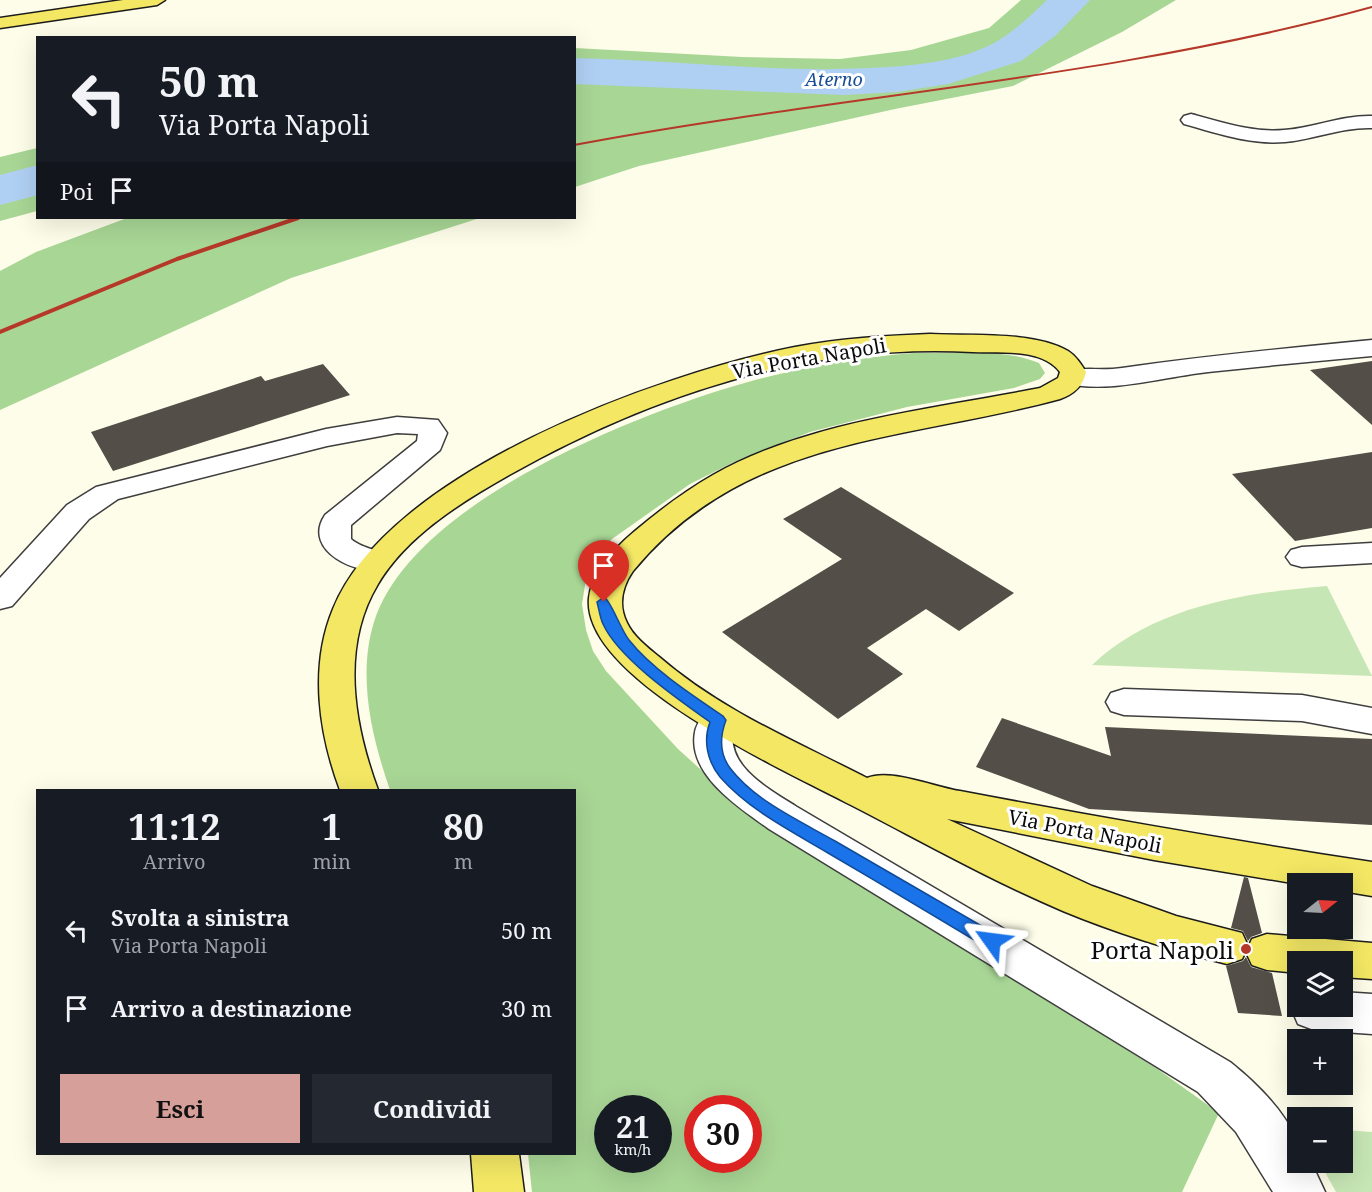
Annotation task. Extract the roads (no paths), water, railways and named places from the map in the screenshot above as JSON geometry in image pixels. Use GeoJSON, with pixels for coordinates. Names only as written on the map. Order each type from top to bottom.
{"type":"FeatureCollection","features":[{"type":"Feature","properties":{"kind":"main road"},"geometry":{"type":"LineString","coordinates":[[0,23],[157,0]]}},
{"type":"Feature","properties":{"kind":"main road","name":"Via Porta Napoli"},"geometry":{"type":"LineString","coordinates":[[359,789],[342,732],[337,667],[349,609],[376,562],[393,544],[440,505],[541,446],[629,405],[746,368],[843,348],[942,341],[1041,350],[1062,358],[1071,367],[1073,377],[1065,387],[1048,394],[875,427],[781,454],[747,468],[691,500],[647,536],[611,578],[606,589],[606,613],[617,635],[649,668],[718,720],[995,860],[1083,900],[1165,931],[1247,949],[1372,961]]}},
{"type":"Feature","properties":{"kind":"main road","name":"Via Porta Napoli"},"geometry":{"type":"LineString","coordinates":[[802,762],[896,792],[947,804],[1154,844],[1372,879]]}},
{"type":"Feature","properties":{"kind":"main road"},"geometry":{"type":"LineString","coordinates":[[495,1155],[499,1192]]}},
{"type":"Feature","properties":{"kind":"street"},"geometry":{"type":"LineString","coordinates":[[1191,120],[1254,135],[1278,136],[1344,122],[1372,122]]}},
{"type":"Feature","properties":{"kind":"street"},"geometry":{"type":"LineString","coordinates":[[1073,377],[1108,378],[1184,366],[1372,348]]}},
{"type":"Feature","properties":{"kind":"street"},"geometry":{"type":"LineString","coordinates":[[0,598],[78,512],[107,493],[327,438],[397,425],[428,426],[433,433],[429,444],[336,522],[334,533],[340,548],[353,556],[376,562]]}},
{"type":"Feature","properties":{"kind":"street"},"geometry":{"type":"LineString","coordinates":[[1302,557],[1372,553]]}},
{"type":"Feature","properties":{"kind":"street"},"geometry":{"type":"LineString","coordinates":[[1124,702],[1302,708],[1372,721]]}},
{"type":"Feature","properties":{"kind":"street"},"geometry":{"type":"LineString","coordinates":[[718,720],[713,732],[715,753],[724,771],[745,792],[783,818],[910,892],[1215,1077],[1260,1122],[1300,1192]]}},
{"type":"Feature","properties":{"kind":"street"},"geometry":{"type":"LineString","coordinates":[[1353,1013],[1372,1014]]}},
{"type":"Feature","properties":{"kind":"waterway","name":"Aterno"},"geometry":{"type":"LineString","coordinates":[[576,71],[844,82],[897,79],[948,72],[995,58],[1013,49],[1041,28],[1071,0]]}},
{"type":"Feature","properties":{"kind":"waterway","name":"Aterno"},"geometry":{"type":"LineString","coordinates":[[0,190],[36,180]]}},
{"type":"Feature","properties":{"kind":"railway"},"geometry":{"type":"LineString","coordinates":[[576,145],[774,112],[1075,69],[1174,52],[1274,32],[1372,7]]}},
{"type":"Feature","properties":{"kind":"railway"},"geometry":{"type":"LineString","coordinates":[[0,332],[177,259],[295,219]]}},
{"type":"Feature","properties":{"kind":"place","name":"Porta Napoli"},"geometry":{"type":"Point","coordinates":[1246,949]}}]}
